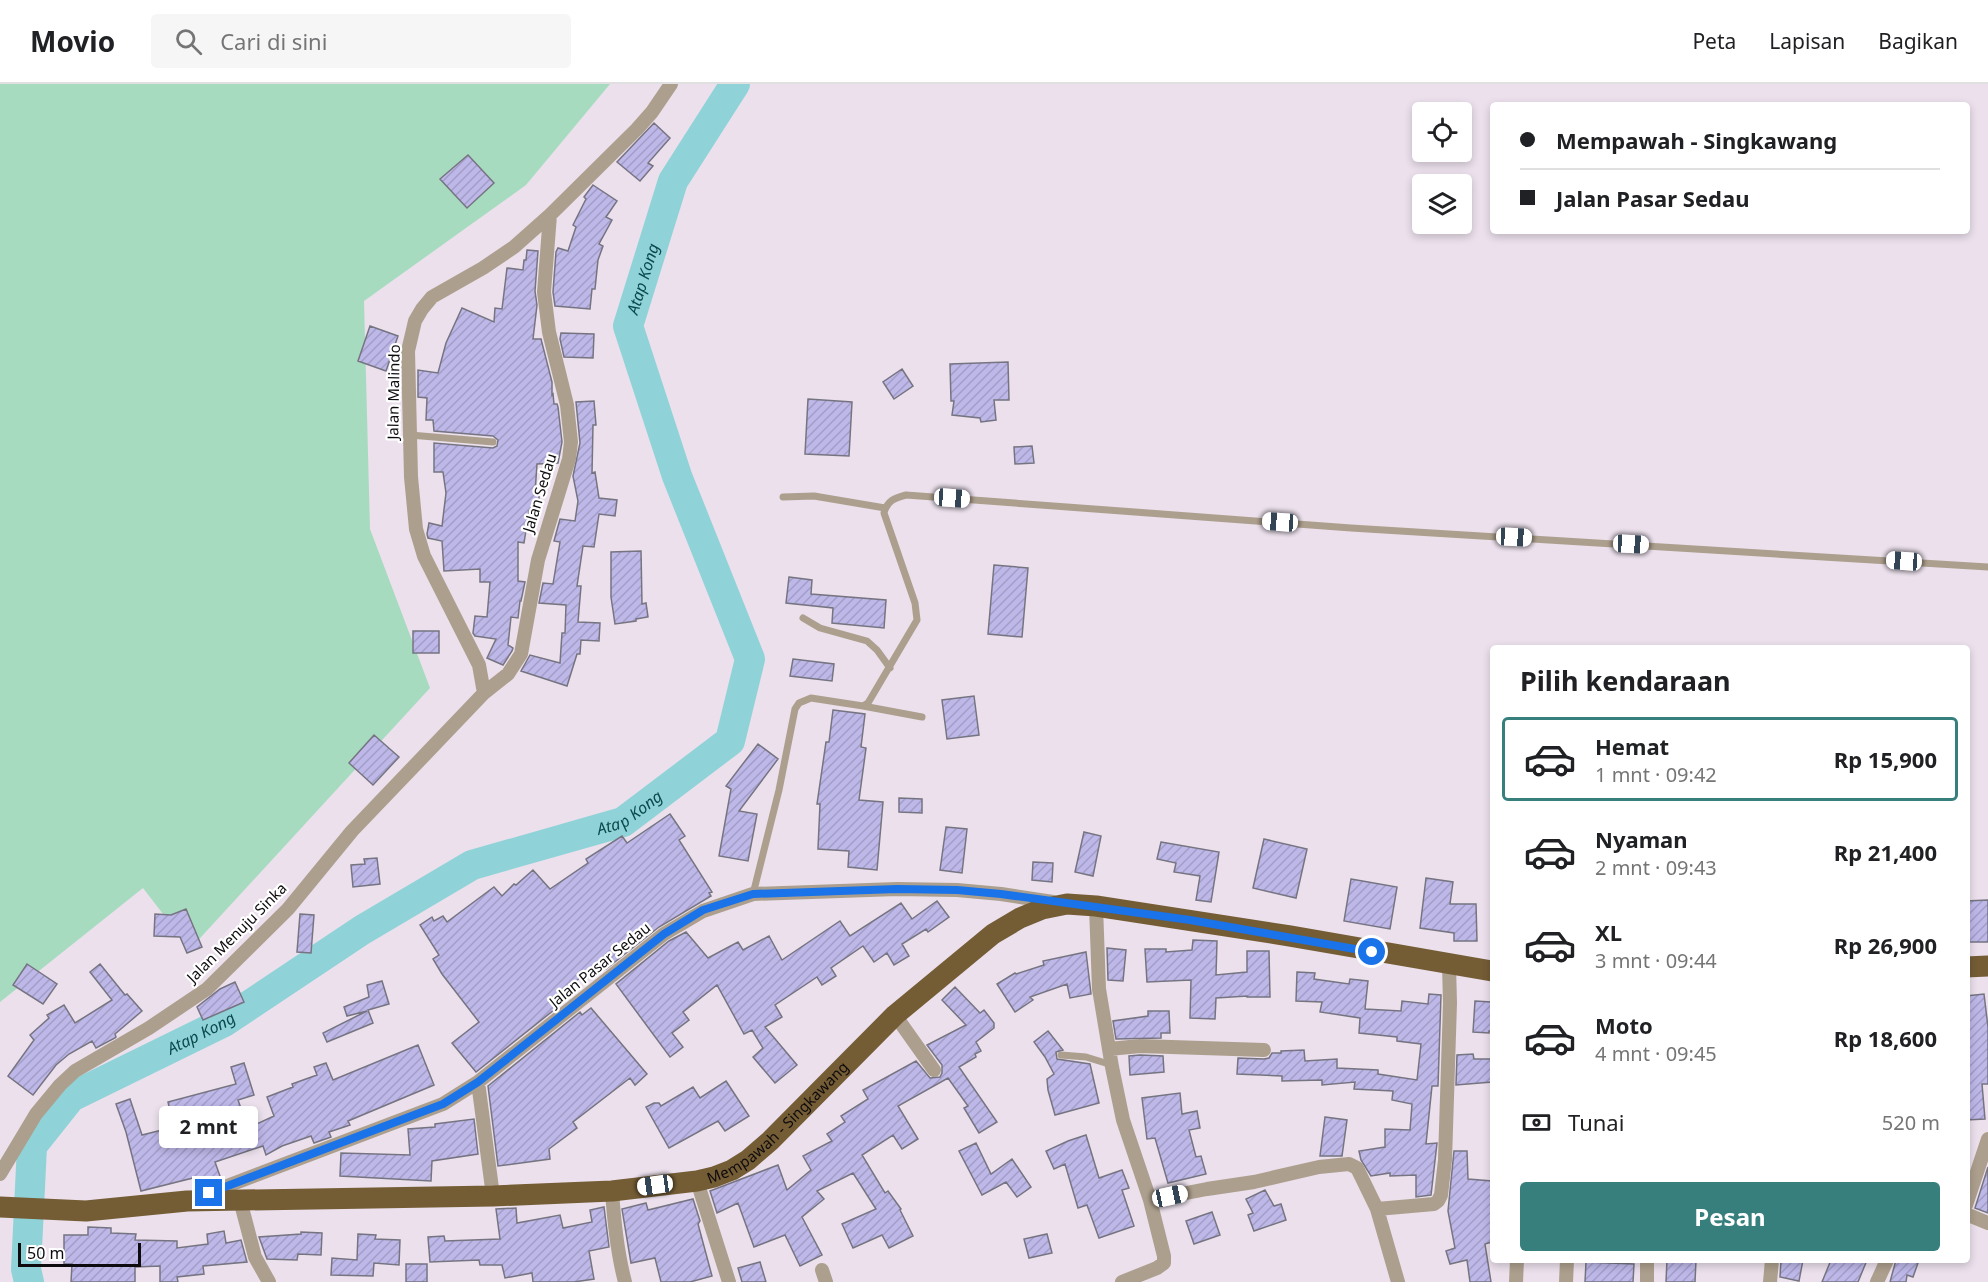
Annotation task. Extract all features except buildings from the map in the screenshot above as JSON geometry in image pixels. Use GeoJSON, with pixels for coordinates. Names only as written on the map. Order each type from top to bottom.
{"type":"FeatureCollection","features":[{"type":"Feature","properties":{"kind":"highway","name":"Mempawah - Singkawang"},"geometry":{"type":"LineString","coordinates":[[0,1207],[86,1211],[187,1201],[493,1196],[612,1191],[697,1181],[732,1170],[748,1160],[770,1141],[895,1015],[993,934],[1020,918],[1042,909],[1067,904],[1096,906],[1290,936],[1490,971]]}},
{"type":"Feature","properties":{"kind":"highway"},"geometry":{"type":"LineString","coordinates":[[1970,967],[1988,966]]}},
{"type":"Feature","properties":{"kind":"street","name":"Jalan Malindo"},"geometry":{"type":"LineString","coordinates":[[484,693],[479,665],[432,573],[416,529],[412,487],[408,351],[415,321],[432,297],[514,247],[550,215],[644,120],[666,93],[670,84]]}},
{"type":"Feature","properties":{"kind":"street","name":"Jalan Sedau"},"geometry":{"type":"LineString","coordinates":[[484,693],[508,674],[521,654],[538,560],[565,475],[570,450],[567,405],[549,332],[544,292],[550,215]]}},
{"type":"Feature","properties":{"kind":"street","name":"Jalan Menuju Sinka"},"geometry":{"type":"LineString","coordinates":[[0,1174],[36,1114],[60,1085],[75,1071],[149,1028],[207,989],[288,909],[352,831],[484,693]]}},
{"type":"Feature","properties":{"kind":"street","name":"Jalan Pasar Sedau"},"geometry":{"type":"LineString","coordinates":[[187,1201],[443,1104],[478,1082],[664,934],[703,910],[753,894],[897,889],[957,890],[1067,904]]}},
{"type":"Feature","properties":{"kind":"street"},"geometry":{"type":"LineString","coordinates":[[1096,906],[1098,989],[1109,1050],[1123,1120],[1150,1200],[1164,1256],[1164,1263],[1158,1268],[1122,1282]]}},
{"type":"Feature","properties":{"kind":"street"},"geometry":{"type":"LineString","coordinates":[[1377,1209],[1434,1204],[1441,1196],[1445,1160],[1449,965]]}},
{"type":"Feature","properties":{"kind":"street"},"geometry":{"type":"LineString","coordinates":[[895,1015],[934,1070]]}},
{"type":"Feature","properties":{"kind":"street"},"geometry":{"type":"LineString","coordinates":[[1109,1050],[1140,1046],[1264,1050]]}},
{"type":"Feature","properties":{"kind":"street"},"geometry":{"type":"LineString","coordinates":[[478,1082],[493,1196]]}},
{"type":"Feature","properties":{"kind":"street"},"geometry":{"type":"LineString","coordinates":[[1970,1193],[1988,1138]]}},
{"type":"Feature","properties":{"kind":"street"},"geometry":{"type":"LineString","coordinates":[[1150,1200],[1254,1182],[1319,1167],[1349,1164],[1357,1168],[1377,1209],[1398,1282]]}},
{"type":"Feature","properties":{"kind":"street"},"geometry":{"type":"LineString","coordinates":[[697,1181],[729,1282]]}},
{"type":"Feature","properties":{"kind":"street"},"geometry":{"type":"LineString","coordinates":[[612,1191],[614,1226],[625,1282]]}},
{"type":"Feature","properties":{"kind":"street"},"geometry":{"type":"LineString","coordinates":[[240,1200],[255,1257],[269,1282]]}},
{"type":"Feature","properties":{"kind":"street"},"geometry":{"type":"LineString","coordinates":[[1970,1216],[1988,1223]]}},
{"type":"Feature","properties":{"kind":"street"},"geometry":{"type":"LineString","coordinates":[[1516,1282],[1517,1263]]}},
{"type":"Feature","properties":{"kind":"street"},"geometry":{"type":"LineString","coordinates":[[1566,1282],[1567,1263]]}},
{"type":"Feature","properties":{"kind":"street"},"geometry":{"type":"LineString","coordinates":[[1647,1263],[1647,1282]]}},
{"type":"Feature","properties":{"kind":"street"},"geometry":{"type":"LineString","coordinates":[[1770,1282],[1772,1263]]}},
{"type":"Feature","properties":{"kind":"street"},"geometry":{"type":"LineString","coordinates":[[1877,1282],[1886,1263]]}},
{"type":"Feature","properties":{"kind":"lane"},"geometry":{"type":"LineString","coordinates":[[410,435],[493,442]]}},
{"type":"Feature","properties":{"kind":"lane"},"geometry":{"type":"LineString","coordinates":[[864,706],[872,699],[917,620],[915,603],[884,513],[891,500],[906,495],[1339,527],[1988,567]]}},
{"type":"Feature","properties":{"kind":"lane"},"geometry":{"type":"LineString","coordinates":[[783,497],[814,496],[885,508]]}},
{"type":"Feature","properties":{"kind":"lane"},"geometry":{"type":"LineString","coordinates":[[803,618],[820,627],[867,641],[890,668]]}},
{"type":"Feature","properties":{"kind":"lane"},"geometry":{"type":"LineString","coordinates":[[753,894],[779,790],[795,709],[799,703],[811,698],[922,717]]}},
{"type":"Feature","properties":{"kind":"lane"},"geometry":{"type":"LineString","coordinates":[[1062,1055],[1086,1057],[1112,1065]]}},
{"type":"Feature","properties":{"kind":"green space"},"geometry":{"type":"Polygon","coordinates":[[[0,84],[610,84],[526,185],[364,301],[370,529],[430,688],[190,949],[143,888],[0,1002],[0,84]]]}},
{"type":"Feature","properties":{"kind":"waterway","name":"Atap Kong"},"geometry":{"type":"LineString","coordinates":[[29,1282],[26,1269],[32,1146],[71,1097],[224,1022],[362,930],[472,865],[623,822],[730,741],[750,659],[677,476],[628,326],[673,181],[735,84]]}},
{"type":"Feature","properties":{"kind":"route"},"geometry":{"type":"LineString","coordinates":[[209,1193],[443,1104],[478,1082],[664,934],[703,910],[753,894],[897,889],[957,890],[1001,894],[1190,920],[1372,952]]}}]}
